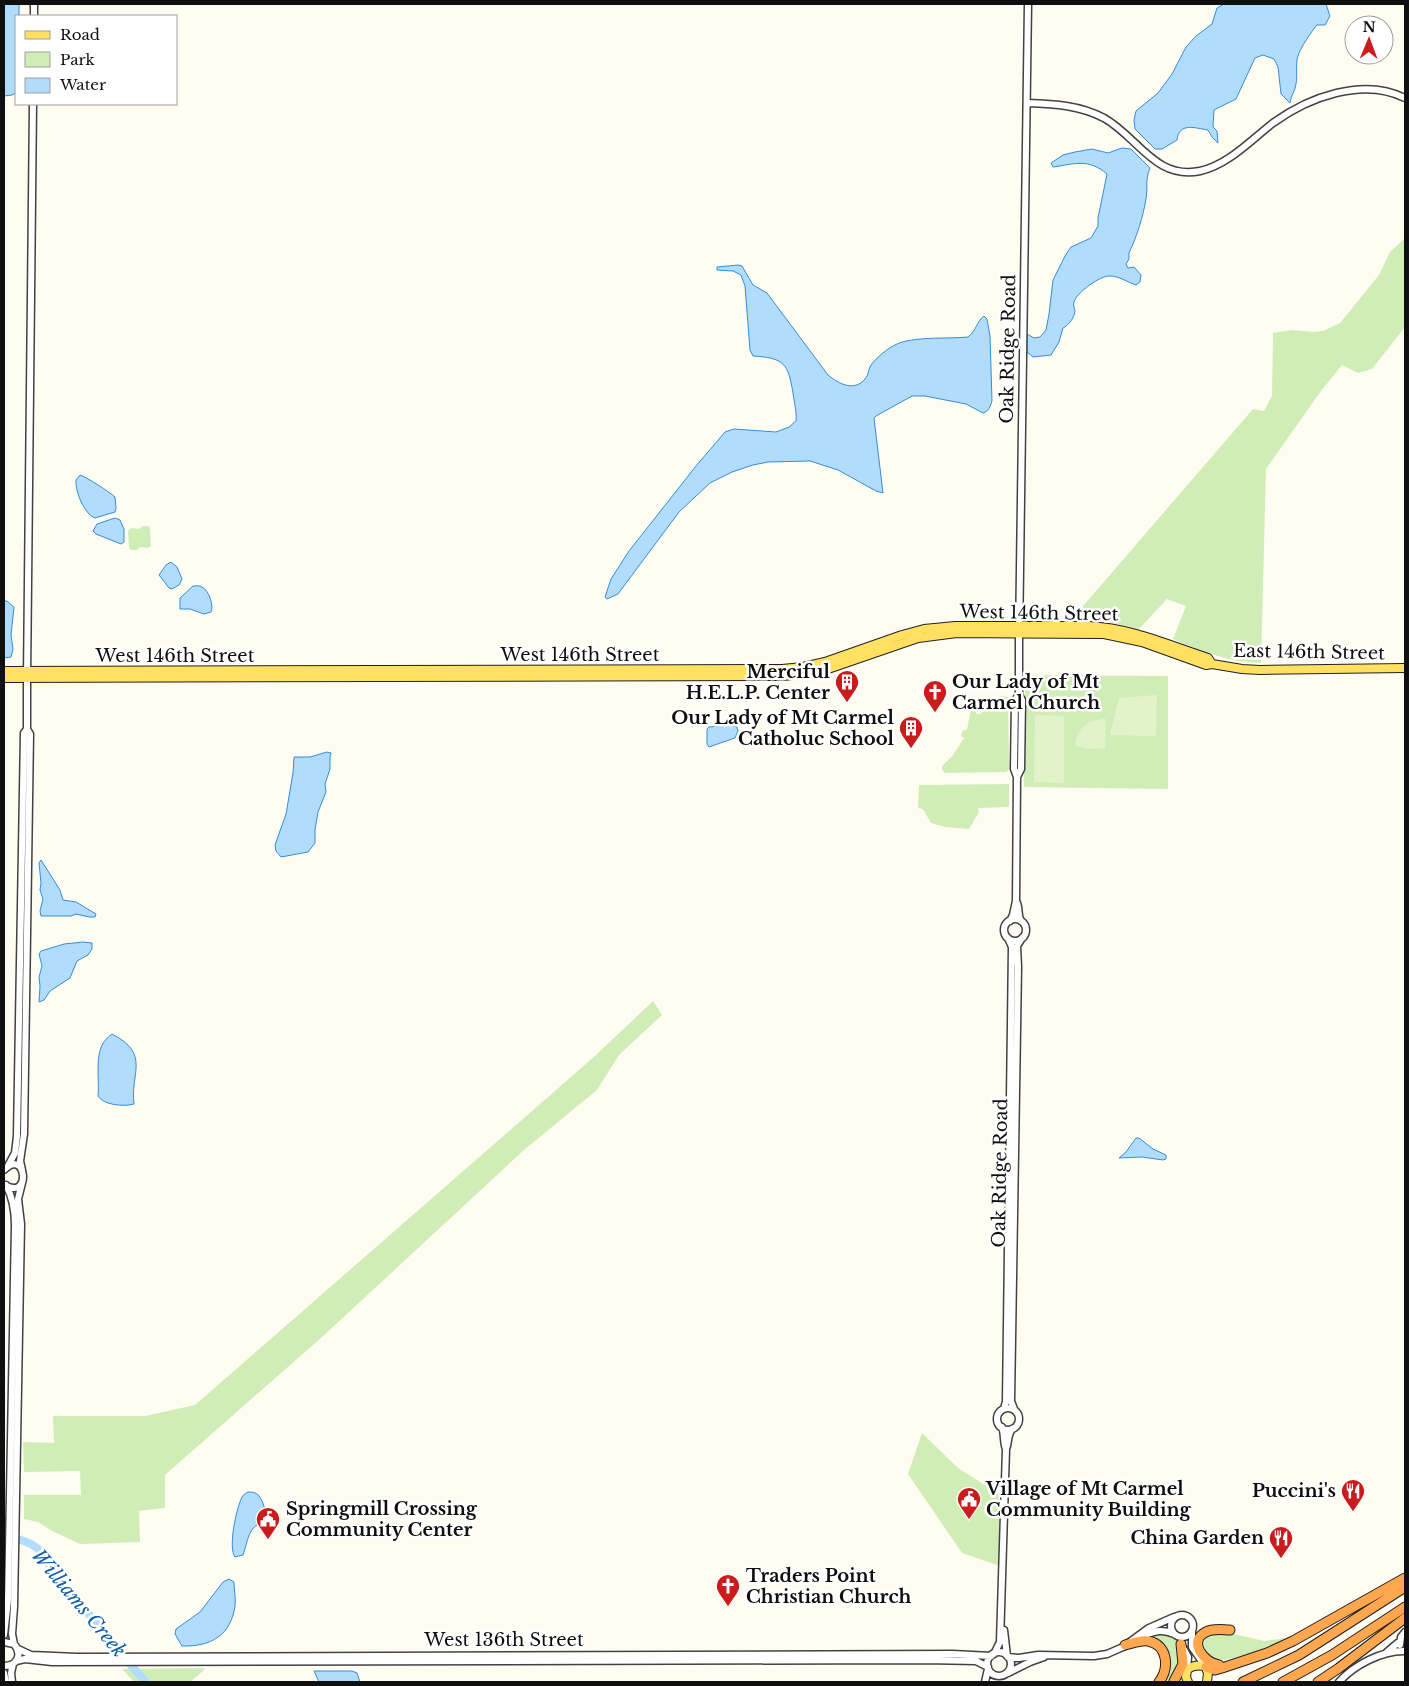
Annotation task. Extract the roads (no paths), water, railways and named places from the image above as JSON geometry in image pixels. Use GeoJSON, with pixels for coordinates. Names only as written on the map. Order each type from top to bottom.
{"type":"FeatureCollection","features":[{"type":"Feature","properties":{"kind":"highway"},"geometry":{"type":"LineString","coordinates":[[1205,1667],[1219,1669],[1293,1641],[1405,1578]]}},
{"type":"Feature","properties":{"kind":"highway"},"geometry":{"type":"LineString","coordinates":[[1243,1682],[1299,1655],[1405,1587]]}},
{"type":"Feature","properties":{"kind":"highway"},"geometry":{"type":"LineString","coordinates":[[1283,1682],[1405,1608]]}},
{"type":"Feature","properties":{"kind":"highway"},"geometry":{"type":"LineString","coordinates":[[1318,1682],[1405,1618]]}},
{"type":"Feature","properties":{"kind":"highway"},"geometry":{"type":"LineString","coordinates":[[1230,1630],[1212,1630],[1204,1633],[1198,1640],[1199,1649],[1203,1657],[1210,1663],[1241,1662]]}},
{"type":"Feature","properties":{"kind":"highway"},"geometry":{"type":"LineString","coordinates":[[1125,1646],[1145,1641],[1154,1643],[1161,1648],[1165,1655],[1166,1663],[1164,1674],[1159,1682]]}},
{"type":"Feature","properties":{"kind":"highway"},"geometry":{"type":"LineString","coordinates":[[1173,1682],[1183,1664],[1181,1644]]}},
{"type":"Feature","properties":{"kind":"highway"},"geometry":{"type":"LineString","coordinates":[[1173,1682],[1187,1670]]}},
{"type":"Feature","properties":{"kind":"main road","name":"West 146th Street"},"geometry":{"type":"LineString","coordinates":[[4,678],[27,675],[783,676],[821,671],[927,636],[1090,626],[1119,629],[1150,637],[1208,658],[1212,664]]}},
{"type":"Feature","properties":{"kind":"main road","name":"East 146th Street"},"geometry":{"type":"LineString","coordinates":[[1212,664],[1254,670],[1405,668]]}},
{"type":"Feature","properties":{"kind":"main road","name":"West 146th Street"},"geometry":{"type":"LineString","coordinates":[[4,671],[27,675]]}},
{"type":"Feature","properties":{"kind":"main road"},"geometry":{"type":"LineString","coordinates":[[1188,1682],[1187,1670],[1195,1665],[1205,1667],[1208,1673],[1207,1682]]}},
{"type":"Feature","properties":{"kind":"street","name":"Oak Ridge Road"},"geometry":{"type":"LineString","coordinates":[[1010,921],[1016,901],[1017,777],[1021,769],[1022,700],[1019,695],[1019,630],[1028,4]]}},
{"type":"Feature","properties":{"kind":"street"},"geometry":{"type":"LineString","coordinates":[[1027,103],[1068,105],[1093,113],[1117,126],[1162,166],[1176,171],[1193,172],[1208,168],[1227,159],[1293,111],[1334,93],[1363,88],[1383,90],[1405,98]]}},
{"type":"Feature","properties":{"kind":"street"},"geometry":{"type":"LineString","coordinates":[[5,1168],[15,1153],[17,1136],[24,733],[26,728],[27,675],[33,105]]}},
{"type":"Feature","properties":{"kind":"street"},"geometry":{"type":"LineString","coordinates":[[12,1535],[21,1224],[18,1199],[24,1176],[20,1162],[24,1125],[30,734],[26,728]]}},
{"type":"Feature","properties":{"kind":"street","name":"Oak Ridge Road"},"geometry":{"type":"LineString","coordinates":[[1016,901],[1021,921]]}},
{"type":"Feature","properties":{"kind":"street"},"geometry":{"type":"LineString","coordinates":[[1010,921],[1021,921],[1026,930],[1022,938],[1015,941],[1008,938],[1005,934],[1005,928],[1010,921]]}},
{"type":"Feature","properties":{"kind":"street","name":"Oak Ridge Road"},"geometry":{"type":"LineString","coordinates":[[1004,1409],[1006,1401],[1012,948],[1008,938]]}},
{"type":"Feature","properties":{"kind":"street","name":"Oak Ridge Road"},"geometry":{"type":"LineString","coordinates":[[1014,1410],[1011,1401],[1018,967],[1016,948],[1022,938]]}},
{"type":"Feature","properties":{"kind":"street"},"geometry":{"type":"LineString","coordinates":[[5,1168],[14,1165],[22,1170]]}},
{"type":"Feature","properties":{"kind":"street"},"geometry":{"type":"LineString","coordinates":[[5,1184],[13,1187],[22,1183]]}},
{"type":"Feature","properties":{"kind":"street"},"geometry":{"type":"LineString","coordinates":[[5,1184],[12,1196],[15,1225],[12,1634],[19,1655],[15,1663],[12,1682]]}},
{"type":"Feature","properties":{"kind":"street"},"geometry":{"type":"LineString","coordinates":[[985,1682],[988,1661],[1000,1643],[1006,1449],[1009,1434],[1019,1421],[1018,1415],[1014,1410],[1004,1409],[999,1413],[998,1423],[1007,1430],[1012,1429]]}},
{"type":"Feature","properties":{"kind":"street"},"geometry":{"type":"LineString","coordinates":[[1002,1427],[1006,1449]]}},
{"type":"Feature","properties":{"kind":"street"},"geometry":{"type":"LineString","coordinates":[[4,1635],[12,1543]]}},
{"type":"Feature","properties":{"kind":"street"},"geometry":{"type":"LineString","coordinates":[[992,1655],[1002,1653],[1019,1658],[1038,1655],[1102,1655],[1116,1651],[1149,1628],[1181,1614],[1189,1617],[1193,1623],[1191,1646],[1205,1667]]}},
{"type":"Feature","properties":{"kind":"street"},"geometry":{"type":"LineString","coordinates":[[1174,1617],[1171,1625],[1174,1634],[1188,1657],[1187,1670]]}},
{"type":"Feature","properties":{"kind":"street"},"geometry":{"type":"LineString","coordinates":[[996,1682],[1010,1666],[1002,1624]]}},
{"type":"Feature","properties":{"kind":"street"},"geometry":{"type":"LineString","coordinates":[[1137,1637],[1159,1630],[1184,1637],[1192,1631]]}},
{"type":"Feature","properties":{"kind":"street"},"geometry":{"type":"LineString","coordinates":[[1382,1656],[1400,1641],[1405,1632]]}},
{"type":"Feature","properties":{"kind":"street"},"geometry":{"type":"LineString","coordinates":[[1400,1641],[1405,1652]]}},
{"type":"Feature","properties":{"kind":"street","name":"West 136th Street"},"geometry":{"type":"LineString","coordinates":[[4,1642],[26,1654],[36,1656],[992,1655]]}},
{"type":"Feature","properties":{"kind":"street"},"geometry":{"type":"LineString","coordinates":[[1339,1682],[1353,1670],[1382,1656],[1395,1652],[1405,1652]]}},
{"type":"Feature","properties":{"kind":"street"},"geometry":{"type":"LineString","coordinates":[[988,1668],[993,1674],[1003,1675],[1048,1656]]}},
{"type":"Feature","properties":{"kind":"street","name":"West 136th Street"},"geometry":{"type":"LineString","coordinates":[[4,1666],[25,1659],[52,1662],[953,1660],[976,1661],[988,1668]]}},
{"type":"Feature","properties":{"kind":"street"},"geometry":{"type":"LineString","coordinates":[[4,1673],[6,1682]]}},
{"type":"Feature","properties":{"kind":"water"},"geometry":{"type":"Polygon","coordinates":[[[4,4],[19,4],[19,15],[15,15],[15,94],[4,96],[4,4]]]}},
{"type":"Feature","properties":{"kind":"water"},"geometry":{"type":"Polygon","coordinates":[[[1224,4],[1326,4],[1330,16],[1325,25],[1317,25],[1315,27],[1299,53],[1296,84],[1290,103],[1281,94],[1278,67],[1274,59],[1263,55],[1255,58],[1236,99],[1214,110],[1213,127],[1217,131],[1218,143],[1208,130],[1184,128],[1178,134],[1177,140],[1162,149],[1155,149],[1135,129],[1136,111],[1158,93],[1172,74],[1186,47],[1196,36],[1212,24],[1217,8],[1224,4]]]}},
{"type":"Feature","properties":{"kind":"water"},"geometry":{"type":"Polygon","coordinates":[[[1122,148],[1131,149],[1150,168],[1143,213],[1126,264],[1128,268],[1134,267],[1141,275],[1140,282],[1136,285],[1120,278],[1106,276],[1089,285],[1076,298],[1074,315],[1063,328],[1059,342],[1051,355],[1033,357],[1027,352],[1027,334],[1034,338],[1040,337],[1046,330],[1053,280],[1065,256],[1071,247],[1091,238],[1098,226],[1107,174],[1087,164],[1081,163],[1053,167],[1051,163],[1063,155],[1075,152],[1092,149],[1108,153],[1122,148]]]}},
{"type":"Feature","properties":{"kind":"water"},"geometry":{"type":"Polygon","coordinates":[[[742,266],[753,285],[767,293],[828,375],[846,385],[851,386],[861,383],[873,362],[895,345],[910,340],[968,337],[984,316],[987,319],[990,336],[991,405],[983,413],[966,404],[925,396],[912,396],[876,416],[874,418],[883,493],[838,470],[810,461],[768,462],[753,465],[732,472],[710,483],[679,512],[618,594],[607,599],[605,597],[611,579],[629,551],[725,432],[734,429],[776,432],[789,427],[796,421],[796,411],[789,375],[783,364],[772,358],[753,356],[750,350],[745,286],[741,275],[733,271],[717,270],[717,267],[742,266]]]}},
{"type":"Feature","properties":{"kind":"water"},"geometry":{"type":"Polygon","coordinates":[[[80,475],[115,497],[115,512],[95,518],[87,512],[81,502],[76,485],[76,480],[80,475]]]}},
{"type":"Feature","properties":{"kind":"water"},"geometry":{"type":"Polygon","coordinates":[[[115,518],[120,520],[124,529],[124,542],[121,544],[93,531],[97,524],[115,518]]]}},
{"type":"Feature","properties":{"kind":"water"},"geometry":{"type":"Polygon","coordinates":[[[171,562],[177,567],[182,579],[179,585],[172,589],[169,588],[159,575],[166,565],[171,562]]]}},
{"type":"Feature","properties":{"kind":"water"},"geometry":{"type":"Polygon","coordinates":[[[193,586],[201,586],[207,591],[211,602],[211,612],[204,614],[190,609],[180,609],[180,598],[193,586]]]}},
{"type":"Feature","properties":{"kind":"water"},"geometry":{"type":"Polygon","coordinates":[[[4,601],[7,601],[14,607],[11,635],[13,649],[11,657],[4,658],[4,601]]]}},
{"type":"Feature","properties":{"kind":"water"},"geometry":{"type":"Polygon","coordinates":[[[731,725],[737,727],[738,731],[735,738],[709,747],[707,744],[707,729],[709,727],[731,725]]]}},
{"type":"Feature","properties":{"kind":"water"},"geometry":{"type":"Polygon","coordinates":[[[327,752],[331,753],[330,769],[325,784],[326,792],[318,812],[315,843],[308,852],[281,857],[276,851],[275,845],[286,814],[294,757],[310,757],[327,752]]]}},
{"type":"Feature","properties":{"kind":"water"},"geometry":{"type":"Polygon","coordinates":[[[41,860],[60,890],[63,900],[76,902],[96,914],[95,917],[76,914],[71,916],[41,916],[40,911],[43,899],[40,890],[39,863],[41,860]]]}},
{"type":"Feature","properties":{"kind":"water"},"geometry":{"type":"Polygon","coordinates":[[[92,943],[92,949],[88,955],[77,961],[70,978],[50,991],[44,1000],[39,1002],[39,977],[42,966],[39,954],[41,951],[64,944],[92,943]]]}},
{"type":"Feature","properties":{"kind":"water"},"geometry":{"type":"Polygon","coordinates":[[[112,1034],[124,1041],[135,1057],[134,1104],[114,1104],[104,1101],[98,1096],[99,1054],[106,1039],[112,1034]]]}},
{"type":"Feature","properties":{"kind":"water"},"geometry":{"type":"Polygon","coordinates":[[[1136,1138],[1166,1155],[1166,1159],[1119,1158],[1136,1138]]]}},
{"type":"Feature","properties":{"kind":"water"},"geometry":{"type":"Polygon","coordinates":[[[248,1492],[256,1493],[261,1499],[265,1519],[264,1522],[252,1531],[243,1555],[235,1557],[232,1546],[235,1519],[242,1497],[248,1492]]]}},
{"type":"Feature","properties":{"kind":"water"},"geometry":{"type":"Polygon","coordinates":[[[229,1579],[234,1582],[235,1606],[229,1625],[224,1632],[210,1641],[192,1646],[182,1646],[175,1634],[176,1629],[200,1612],[223,1582],[229,1579]]]}},
{"type":"Feature","properties":{"kind":"water"},"geometry":{"type":"Polygon","coordinates":[[[314,1671],[352,1671],[357,1673],[360,1682],[319,1682],[314,1671]]]}},
{"type":"Feature","properties":{"kind":"waterway","name":"Williams Creek"},"geometry":{"type":"LineString","coordinates":[[4,1540],[21,1540],[37,1548],[58,1580],[78,1600],[111,1643],[146,1682]]}},
{"type":"Feature","properties":{"kind":"place","name":"Merciful H.E.L.P. Center"},"geometry":{"type":"Point","coordinates":[847,703]}},
{"type":"Feature","properties":{"kind":"place","name":"Our Lady of Mt Carmel Church"},"geometry":{"type":"Point","coordinates":[935,713]}},
{"type":"Feature","properties":{"kind":"place","name":"Our Lady of Mt Carmel Catholuc School"},"geometry":{"type":"Point","coordinates":[911,749]}},
{"type":"Feature","properties":{"kind":"place","name":"Puccini's"},"geometry":{"type":"Point","coordinates":[1353,1512]}},
{"type":"Feature","properties":{"kind":"place","name":"Village of Mt Carmel Community Building"},"geometry":{"type":"Point","coordinates":[969,1520]}},
{"type":"Feature","properties":{"kind":"place","name":"Springmill Crossing Community Center"},"geometry":{"type":"Point","coordinates":[268,1540]}},
{"type":"Feature","properties":{"kind":"place","name":"China Garden"},"geometry":{"type":"Point","coordinates":[1281,1559]}},
{"type":"Feature","properties":{"kind":"place","name":"Traders Point Christian Church"},"geometry":{"type":"Point","coordinates":[728,1607]}}]}
